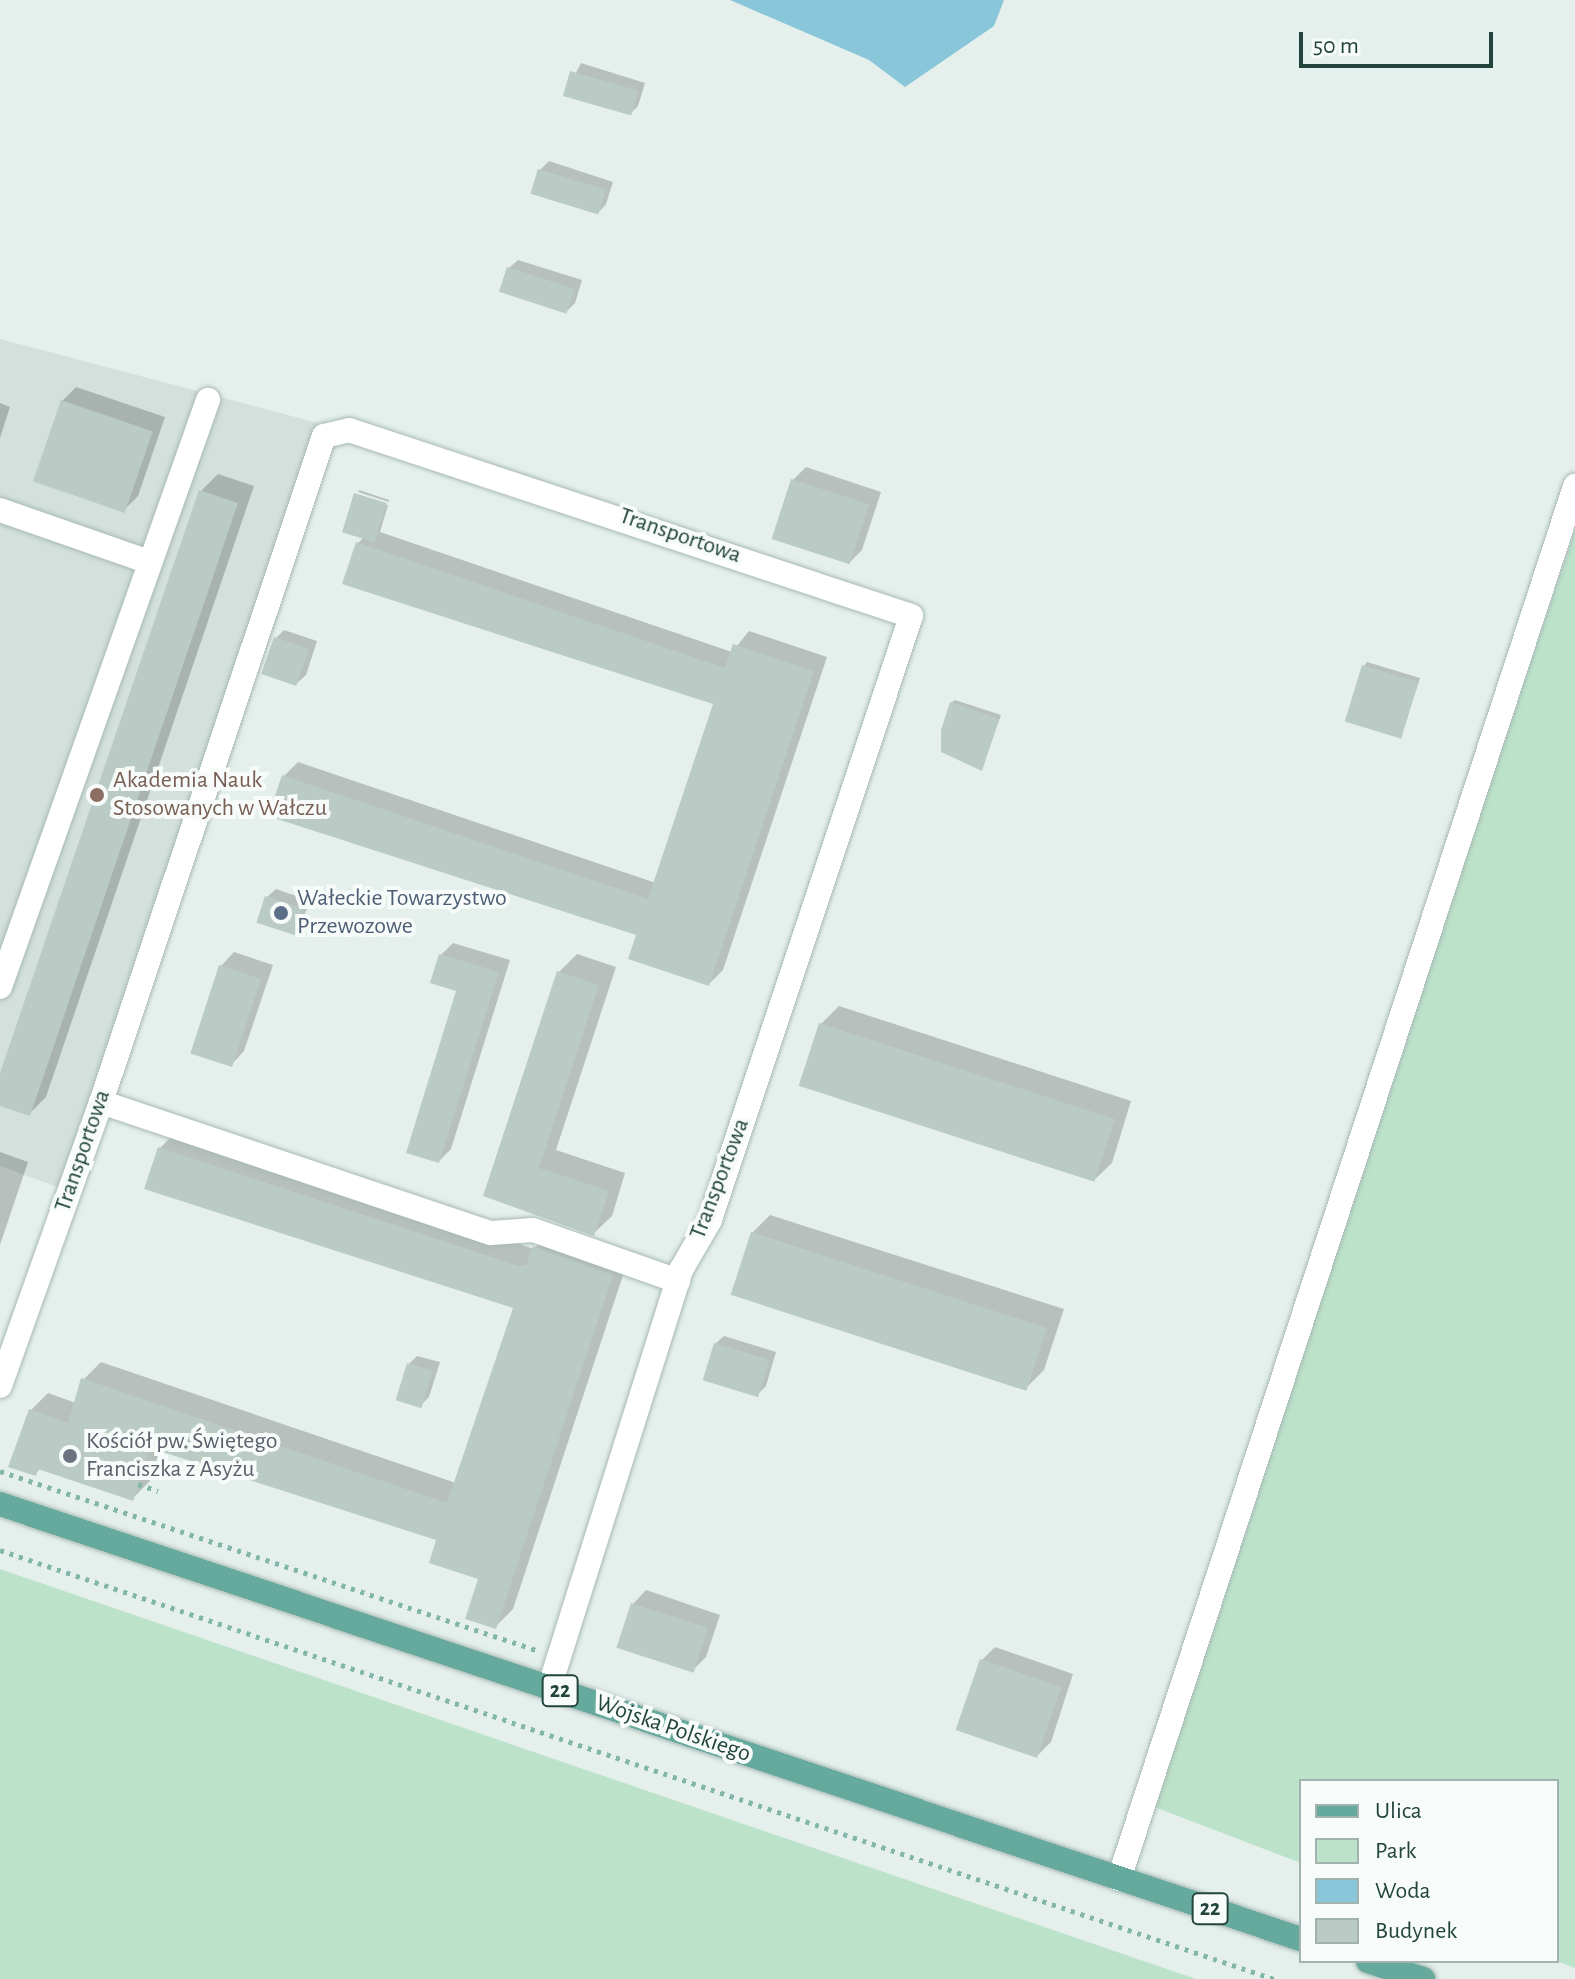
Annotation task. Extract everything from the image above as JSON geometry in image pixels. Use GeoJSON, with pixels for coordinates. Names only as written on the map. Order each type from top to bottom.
{"type":"FeatureCollection","features":[{"type":"Feature","properties":{"kind":"main road","name":"Wojska Polskiego"},"geometry":{"type":"LineString","coordinates":[[0,1504],[1299,1938]]}},
{"type":"Feature","properties":{"kind":"main road"},"geometry":{"type":"LineString","coordinates":[[1374,1963],[1423,1979]]}},
{"type":"Feature","properties":{"kind":"street"},"geometry":{"type":"LineString","coordinates":[[0,987],[208,400]]}},
{"type":"Feature","properties":{"kind":"street","name":"Transportowa"},"geometry":{"type":"LineString","coordinates":[[0,1386],[101,1102],[309,470],[324,436],[349,430],[911,616],[710,1220],[680,1276],[549,1688]]}},
{"type":"Feature","properties":{"kind":"street"},"geometry":{"type":"LineString","coordinates":[[1119,1879],[1575,486]]}},
{"type":"Feature","properties":{"kind":"street"},"geometry":{"type":"LineString","coordinates":[[0,510],[149,562]]}},
{"type":"Feature","properties":{"kind":"street"},"geometry":{"type":"LineString","coordinates":[[101,1102],[491,1233],[533,1230],[680,1276]]}},
{"type":"Feature","properties":{"kind":"path"},"geometry":{"type":"LineString","coordinates":[[0,1471],[558,1658]]}},
{"type":"Feature","properties":{"kind":"path"},"geometry":{"type":"LineString","coordinates":[[138,1484],[158,1491]]}},
{"type":"Feature","properties":{"kind":"path"},"geometry":{"type":"LineString","coordinates":[[0,1550],[1274,1979]]}},
{"type":"Feature","properties":{"kind":"shaded area","name":"Akademia Nauk Stosowanych w Wałczu"},"geometry":{"type":"Polygon","coordinates":[[[0,339],[318,423],[63,1189],[0,1166],[0,339]]]}},
{"type":"Feature","properties":{"kind":"green space"},"geometry":{"type":"Polygon","coordinates":[[[1575,530],[1575,1968],[1559,1962],[1559,1779],[1299,1779],[1299,1862],[1144,1803],[1575,530]]]}},
{"type":"Feature","properties":{"kind":"green space"},"geometry":{"type":"Polygon","coordinates":[[[0,1569],[1196,1979],[0,1979],[0,1569]]]}},
{"type":"Feature","properties":{"kind":"water"},"geometry":{"type":"Polygon","coordinates":[[[730,0],[1004,0],[994,26],[905,87],[869,60],[730,0]]]}},
{"type":"Feature","properties":{"kind":"building"},"geometry":{"type":"Polygon","coordinates":[[[570,71],[638,91],[631,116],[563,96],[570,71]]]}},
{"type":"Feature","properties":{"kind":"building"},"geometry":{"type":"Polygon","coordinates":[[[538,169],[606,190],[598,215],[530,194],[538,169]]]}},
{"type":"Feature","properties":{"kind":"building"},"geometry":{"type":"Polygon","coordinates":[[[507,267],[575,289],[566,314],[499,292],[507,267]]]}},
{"type":"Feature","properties":{"kind":"building"},"geometry":{"type":"Polygon","coordinates":[[[61,400],[153,432],[125,513],[33,481],[61,400]]]}},
{"type":"Feature","properties":{"kind":"building"},"geometry":{"type":"Polygon","coordinates":[[[791,479],[869,504],[850,564],[772,539],[791,479]]]}},
{"type":"Feature","properties":{"kind":"building"},"geometry":{"type":"Polygon","coordinates":[[[199,490],[238,503],[30,1116],[0,1106],[0,1073],[199,490]]]}},
{"type":"Feature","properties":{"kind":"building"},"geometry":{"type":"Polygon","coordinates":[[[354,493],[387,503],[375,542],[342,532],[354,493]]]}},
{"type":"Feature","properties":{"kind":"building"},"geometry":{"type":"Polygon","coordinates":[[[356,542],[725,668],[733,644],[814,671],[709,986],[628,959],[636,935],[268,816],[282,775],[648,899],[713,704],[342,584],[356,542]]]}},
{"type":"Feature","properties":{"kind":"building"},"geometry":{"type":"Polygon","coordinates":[[[274,637],[309,649],[296,686],[261,674],[274,637]]]}},
{"type":"Feature","properties":{"kind":"building"},"geometry":{"type":"Polygon","coordinates":[[[1362,665],[1418,682],[1401,739],[1345,721],[1362,665]]]}},
{"type":"Feature","properties":{"kind":"building"},"geometry":{"type":"Polygon","coordinates":[[[950,702],[999,719],[982,771],[941,752],[941,730],[950,702]]]}},
{"type":"Feature","properties":{"kind":"building","name":"Wałeckie Towarzystwo Przewozowe"},"geometry":{"type":"Polygon","coordinates":[[[265,896],[304,909],[295,935],[256,923],[265,896]]]}},
{"type":"Feature","properties":{"kind":"building"},"geometry":{"type":"Polygon","coordinates":[[[439,954],[499,972],[439,1163],[406,1153],[456,991],[430,983],[439,954]]]}},
{"type":"Feature","properties":{"kind":"building"},"geometry":{"type":"Polygon","coordinates":[[[219,965],[261,979],[232,1067],[190,1053],[219,965]]]}},
{"type":"Feature","properties":{"kind":"building"},"geometry":{"type":"Polygon","coordinates":[[[557,971],[599,985],[539,1168],[609,1191],[594,1236],[483,1196],[557,971]]]}},
{"type":"Feature","properties":{"kind":"building"},"geometry":{"type":"Polygon","coordinates":[[[819,1023],[1115,1119],[1094,1182],[799,1086],[819,1023]]]}},
{"type":"Feature","properties":{"kind":"building"},"geometry":{"type":"Polygon","coordinates":[[[158,1147],[518,1266],[526,1266],[533,1246],[613,1275],[496,1629],[465,1619],[478,1579],[429,1563],[436,1540],[150,1448],[133,1501],[38,1469],[36,1476],[8,1467],[29,1409],[68,1423],[81,1378],[447,1503],[513,1308],[144,1189],[158,1147]]]}},
{"type":"Feature","properties":{"kind":"building"},"geometry":{"type":"Polygon","coordinates":[[[751,1232],[1047,1328],[1026,1391],[731,1295],[751,1232]]]}},
{"type":"Feature","properties":{"kind":"building"},"geometry":{"type":"Polygon","coordinates":[[[714,1343],[769,1360],[758,1397],[703,1380],[714,1343]]]}},
{"type":"Feature","properties":{"kind":"building"},"geometry":{"type":"Polygon","coordinates":[[[407,1363],[433,1371],[421,1408],[396,1400],[407,1363]]]}},
{"type":"Feature","properties":{"kind":"building"},"geometry":{"type":"Polygon","coordinates":[[[631,1603],[708,1628],[694,1673],[616,1648],[631,1603]]]}},
{"type":"Feature","properties":{"kind":"building"},"geometry":{"type":"Polygon","coordinates":[[[980,1659],[1061,1687],[1037,1758],[956,1730],[980,1659]]]}},
{"type":"Feature","properties":{"kind":"place","name":"Akademia Nauk Stosowanych w Wałczu"},"geometry":{"type":"Point","coordinates":[97,795]}},
{"type":"Feature","properties":{"kind":"place","name":"Wałeckie Towarzystwo Przewozowe"},"geometry":{"type":"Point","coordinates":[281,913]}},
{"type":"Feature","properties":{"kind":"place","name":"Kościół pw. Świętego Franciszka z Asyżu"},"geometry":{"type":"Point","coordinates":[70,1456]}}]}
